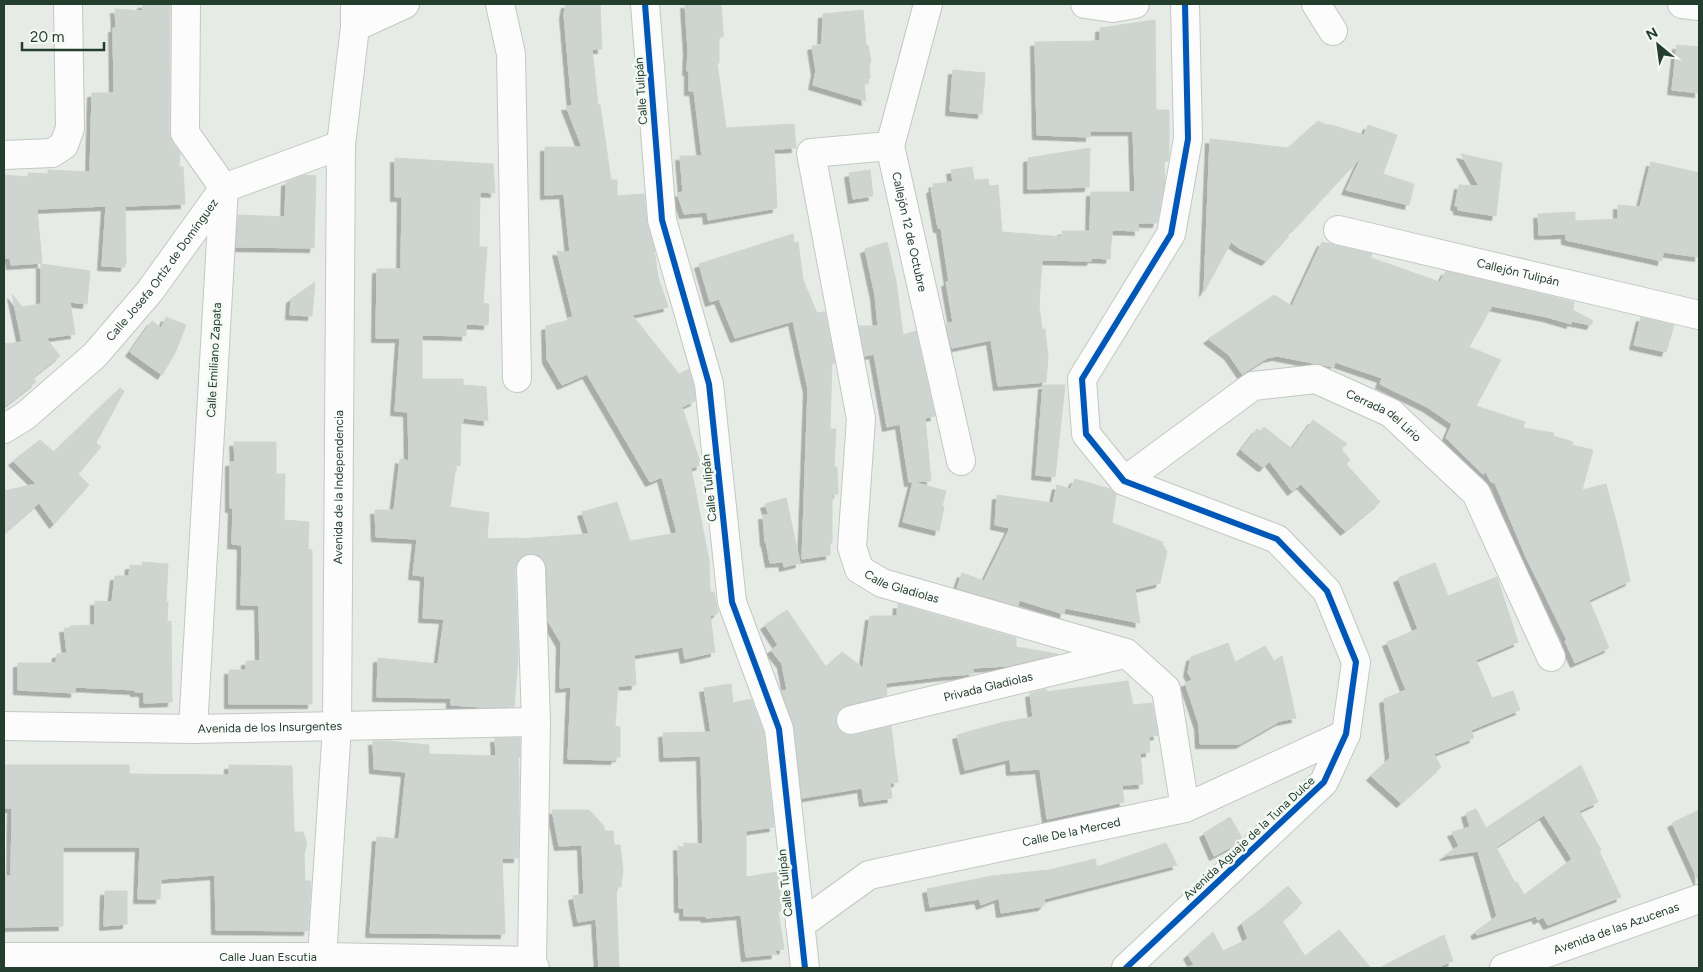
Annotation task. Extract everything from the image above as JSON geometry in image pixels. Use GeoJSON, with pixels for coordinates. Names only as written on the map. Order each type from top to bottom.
{"type":"FeatureCollection","features":[{"type":"Feature","properties":{"kind":"street"},"geometry":{"type":"LineString","coordinates":[[4,155],[52,153],[64,145],[70,128],[68,4]]}},
{"type":"Feature","properties":{"kind":"street"},"geometry":{"type":"LineString","coordinates":[[186,4],[185,133],[224,188]]}},
{"type":"Feature","properties":{"kind":"street"},"geometry":{"type":"LineString","coordinates":[[355,16],[405,4]]}},
{"type":"Feature","properties":{"kind":"street"},"geometry":{"type":"LineString","coordinates":[[500,4],[511,54],[517,378]]}},
{"type":"Feature","properties":{"kind":"street","name":"Calle Tulipán"},"geometry":{"type":"LineString","coordinates":[[645,4],[662,220],[709,384],[732,602],[779,729],[805,968]]}},
{"type":"Feature","properties":{"kind":"street","name":"Callejón 12 de Octubre"},"geometry":{"type":"LineString","coordinates":[[928,4],[890,146],[961,461]]}},
{"type":"Feature","properties":{"kind":"street"},"geometry":{"type":"LineString","coordinates":[[1084,4],[1120,5]]}},
{"type":"Feature","properties":{"kind":"street"},"geometry":{"type":"LineString","coordinates":[[1124,481],[1086,434],[1082,379],[1171,234],[1188,139],[1185,4]]}},
{"type":"Feature","properties":{"kind":"street"},"geometry":{"type":"LineString","coordinates":[[1316,4],[1333,31]]}},
{"type":"Feature","properties":{"kind":"street"},"geometry":{"type":"LineString","coordinates":[[1682,4],[1699,6]]}},
{"type":"Feature","properties":{"kind":"street","name":"Avenida de la Independencia"},"geometry":{"type":"LineString","coordinates":[[320,963],[338,727],[341,145],[355,16]]}},
{"type":"Feature","properties":{"kind":"street","name":"Calle Josefa Ortíz de Domínguez"},"geometry":{"type":"LineString","coordinates":[[4,429],[25,416],[96,355],[150,291],[224,188],[341,145]]}},
{"type":"Feature","properties":{"kind":"street","name":"Calle Gladiolas"},"geometry":{"type":"LineString","coordinates":[[890,146],[811,153],[861,419],[852,547],[859,569],[882,583],[1126,653],[1166,689],[1185,808]]}},
{"type":"Feature","properties":{"kind":"street","name":"Calle Emiliano Zapata"},"geometry":{"type":"LineString","coordinates":[[193,729],[224,188]]}},
{"type":"Feature","properties":{"kind":"street","name":"Callejón Tulipán"},"geometry":{"type":"LineString","coordinates":[[1338,230],[1699,315]]}},
{"type":"Feature","properties":{"kind":"street","name":"Cerrada del Lirio"},"geometry":{"type":"LineString","coordinates":[[1124,481],[1253,386],[1316,379],[1391,413],[1476,493],[1551,656]]}},
{"type":"Feature","properties":{"kind":"street","name":"Avenida Aguaje de la Tuna Dulce"},"geometry":{"type":"LineString","coordinates":[[1124,481],[1277,539],[1327,591],[1356,662],[1346,734],[1324,782],[1126,968]]}},
{"type":"Feature","properties":{"kind":"street"},"geometry":{"type":"LineString","coordinates":[[531,569],[536,722],[533,964]]}},
{"type":"Feature","properties":{"kind":"street","name":"Privada Gladiolas"},"geometry":{"type":"LineString","coordinates":[[851,720],[1126,653]]}},
{"type":"Feature","properties":{"kind":"street","name":"Avenida de los Insurgentes"},"geometry":{"type":"LineString","coordinates":[[4,726],[193,729],[536,722]]}},
{"type":"Feature","properties":{"kind":"street","name":"Calle De la Merced"},"geometry":{"type":"LineString","coordinates":[[800,925],[869,875],[1185,808],[1346,734]]}},
{"type":"Feature","properties":{"kind":"street","name":"Avenida de las Azucenas"},"geometry":{"type":"LineString","coordinates":[[1504,968],[1699,899]]}},
{"type":"Feature","properties":{"kind":"street","name":"Calle Juan Escutia"},"geometry":{"type":"LineString","coordinates":[[4,957],[320,963],[533,964]]}},
{"type":"Feature","properties":{"kind":"building"},"geometry":{"type":"Polygon","coordinates":[[[142,4],[170,4],[169,133],[172,142],[180,153],[179,167],[183,167],[185,204],[125,206],[125,267],[102,266],[106,206],[37,209],[42,263],[11,265],[10,258],[4,258],[4,175],[28,177],[28,173],[48,174],[48,170],[90,172],[92,93],[114,93],[113,28],[116,28],[115,9],[143,11],[142,4]]]}},
{"type":"Feature","properties":{"kind":"building"},"geometry":{"type":"Polygon","coordinates":[[[566,4],[600,4],[602,49],[592,49],[598,105],[600,105],[611,180],[617,180],[617,196],[644,194],[647,224],[654,248],[658,277],[668,307],[632,315],[679,374],[689,369],[694,387],[695,401],[682,407],[701,465],[691,468],[709,561],[710,592],[714,592],[718,613],[710,615],[715,652],[685,659],[683,647],[634,655],[636,685],[618,686],[615,726],[620,727],[620,757],[616,757],[615,760],[568,759],[571,687],[560,688],[561,643],[548,621],[547,568],[544,560],[538,555],[530,553],[522,556],[515,569],[518,658],[514,707],[451,705],[451,698],[377,697],[378,658],[438,664],[444,619],[423,618],[425,578],[424,576],[413,575],[417,539],[376,537],[375,510],[394,510],[400,459],[409,461],[408,412],[395,411],[400,338],[376,338],[377,269],[401,269],[402,197],[395,197],[395,158],[493,164],[495,193],[480,192],[479,247],[487,247],[483,303],[489,304],[488,325],[466,324],[466,336],[422,335],[422,379],[463,379],[463,385],[486,387],[488,421],[463,418],[463,422],[461,422],[460,466],[456,465],[450,507],[489,513],[487,539],[518,539],[589,534],[582,512],[617,502],[630,541],[677,533],[662,477],[650,482],[587,374],[562,385],[547,359],[546,326],[569,320],[568,318],[573,317],[557,251],[570,252],[564,194],[545,195],[545,147],[582,147],[566,106],[572,106],[564,14],[566,4]]]}},
{"type":"Feature","properties":{"kind":"building"},"geometry":{"type":"Polygon","coordinates":[[[685,4],[721,4],[723,37],[719,37],[719,63],[717,63],[726,128],[794,124],[796,148],[774,149],[777,208],[708,220],[707,212],[684,214],[677,193],[683,192],[680,156],[702,156],[694,91],[689,91],[685,4]]]}},
{"type":"Feature","properties":{"kind":"building"},"geometry":{"type":"Polygon","coordinates":[[[863,10],[866,45],[868,45],[871,62],[869,64],[870,78],[868,79],[868,84],[864,84],[866,101],[813,85],[816,71],[812,46],[822,44],[823,14],[863,10]]]}},
{"type":"Feature","properties":{"kind":"building"},"geometry":{"type":"Polygon","coordinates":[[[1155,20],[1156,110],[1169,110],[1169,156],[1168,161],[1164,161],[1165,181],[1157,223],[1138,223],[1139,231],[1112,230],[1110,259],[1092,258],[1091,261],[1042,260],[1039,305],[1042,329],[1045,329],[1048,357],[1046,382],[998,386],[991,340],[952,348],[946,324],[953,322],[946,282],[949,282],[941,228],[938,228],[931,189],[934,188],[933,184],[953,182],[951,170],[972,167],[974,180],[988,179],[989,186],[998,185],[1002,232],[1062,237],[1062,231],[1090,231],[1091,192],[1135,192],[1133,131],[1090,131],[1090,137],[1037,135],[1035,42],[1100,41],[1100,28],[1155,20]]]}},
{"type":"Feature","properties":{"kind":"building"},"geometry":{"type":"Polygon","coordinates":[[[1677,45],[1699,47],[1699,93],[1672,90],[1677,45]]]}},
{"type":"Feature","properties":{"kind":"building"},"geometry":{"type":"Polygon","coordinates":[[[953,70],[985,73],[982,114],[950,111],[953,70]]]}},
{"type":"Feature","properties":{"kind":"building"},"geometry":{"type":"Polygon","coordinates":[[[1318,121],[1364,135],[1368,125],[1397,135],[1383,174],[1414,184],[1409,205],[1346,190],[1362,156],[1299,224],[1286,235],[1289,236],[1266,261],[1231,242],[1204,292],[1210,139],[1288,148],[1318,121]]]}},
{"type":"Feature","properties":{"kind":"building"},"geometry":{"type":"Polygon","coordinates":[[[1090,148],[1089,187],[1028,189],[1028,158],[1090,148]]]}},
{"type":"Feature","properties":{"kind":"building"},"geometry":{"type":"Polygon","coordinates":[[[1461,154],[1502,163],[1496,216],[1458,210],[1458,206],[1455,206],[1459,185],[1479,186],[1461,154]]]}},
{"type":"Feature","properties":{"kind":"building"},"geometry":{"type":"Polygon","coordinates":[[[1651,162],[1699,173],[1699,257],[1663,252],[1662,261],[1566,240],[1566,234],[1539,235],[1538,214],[1575,212],[1575,221],[1618,219],[1618,205],[1640,207],[1651,162]]]}},
{"type":"Feature","properties":{"kind":"building"},"geometry":{"type":"Polygon","coordinates":[[[870,170],[873,196],[853,199],[849,173],[870,170]]]}},
{"type":"Feature","properties":{"kind":"building"},"geometry":{"type":"Polygon","coordinates":[[[304,175],[316,176],[314,248],[236,247],[238,215],[285,217],[286,182],[304,175]]]}},
{"type":"Feature","properties":{"kind":"building"},"geometry":{"type":"Polygon","coordinates":[[[793,234],[794,243],[798,242],[803,280],[817,313],[825,312],[835,363],[832,363],[830,429],[836,429],[834,467],[837,467],[838,494],[832,494],[832,543],[830,543],[830,555],[802,559],[808,389],[793,321],[735,338],[719,299],[710,302],[699,264],[793,234]]]}},
{"type":"Feature","properties":{"kind":"building"},"geometry":{"type":"Polygon","coordinates":[[[887,242],[896,281],[903,335],[916,331],[935,416],[925,418],[931,481],[909,482],[900,424],[887,427],[874,354],[865,356],[859,326],[878,326],[875,295],[865,249],[887,242]]]}},
{"type":"Feature","properties":{"kind":"building"},"geometry":{"type":"Polygon","coordinates":[[[1322,242],[1372,254],[1371,258],[1440,282],[1446,271],[1574,302],[1573,310],[1593,321],[1591,325],[1571,321],[1571,324],[1492,306],[1469,347],[1501,360],[1476,406],[1525,422],[1523,428],[1554,433],[1553,436],[1573,442],[1572,445],[1593,450],[1582,490],[1606,484],[1630,581],[1589,600],[1609,648],[1575,663],[1565,641],[1567,640],[1526,557],[1495,483],[1491,482],[1486,472],[1483,474],[1446,438],[1452,424],[1427,407],[1380,384],[1382,378],[1335,362],[1334,367],[1277,356],[1267,358],[1242,374],[1229,355],[1208,339],[1274,295],[1292,306],[1322,242]]]}},
{"type":"Feature","properties":{"kind":"building"},"geometry":{"type":"Polygon","coordinates":[[[41,264],[90,271],[87,304],[70,302],[75,334],[46,338],[60,356],[33,377],[36,382],[4,407],[4,344],[22,342],[12,294],[22,307],[41,304],[41,264]]]}},
{"type":"Feature","properties":{"kind":"building"},"geometry":{"type":"Polygon","coordinates":[[[315,282],[312,316],[290,315],[291,299],[315,282]]]}},
{"type":"Feature","properties":{"kind":"building"},"geometry":{"type":"Polygon","coordinates":[[[166,317],[186,325],[175,353],[162,375],[130,352],[152,321],[161,328],[166,317]]]}},
{"type":"Feature","properties":{"kind":"building"},"geometry":{"type":"Polygon","coordinates":[[[1641,317],[1674,325],[1666,352],[1634,345],[1641,317]]]}},
{"type":"Feature","properties":{"kind":"building"},"geometry":{"type":"Polygon","coordinates":[[[1043,385],[1065,385],[1055,477],[1036,475],[1043,385]]]}},
{"type":"Feature","properties":{"kind":"building"},"geometry":{"type":"Polygon","coordinates":[[[120,388],[124,391],[96,443],[101,447],[78,474],[89,485],[54,524],[39,503],[4,533],[4,491],[36,484],[13,461],[40,440],[54,452],[120,388]]]}},
{"type":"Feature","properties":{"kind":"building"},"geometry":{"type":"Polygon","coordinates":[[[1313,420],[1347,444],[1341,449],[1350,460],[1346,464],[1380,502],[1345,531],[1301,484],[1292,491],[1269,461],[1264,467],[1261,466],[1241,450],[1257,429],[1260,431],[1264,427],[1292,449],[1313,420]]]}},
{"type":"Feature","properties":{"kind":"building"},"geometry":{"type":"Polygon","coordinates":[[[234,442],[276,442],[276,474],[285,474],[284,520],[309,522],[308,549],[312,550],[312,704],[229,704],[229,670],[246,670],[246,661],[260,661],[259,605],[241,605],[242,545],[232,544],[233,508],[230,508],[230,462],[235,462],[234,442]]]}},
{"type":"Feature","properties":{"kind":"building"},"geometry":{"type":"Polygon","coordinates":[[[1075,479],[1110,489],[1116,494],[1112,523],[1163,542],[1162,546],[1167,551],[1160,583],[1135,589],[1140,623],[1065,608],[1064,614],[1019,600],[1018,606],[957,588],[962,573],[984,581],[1010,528],[995,525],[997,495],[1053,503],[1057,485],[1070,489],[1075,479]]]}},
{"type":"Feature","properties":{"kind":"building"},"geometry":{"type":"Polygon","coordinates":[[[913,482],[946,491],[939,531],[903,522],[913,482]]]}},
{"type":"Feature","properties":{"kind":"building"},"geometry":{"type":"Polygon","coordinates":[[[786,498],[800,563],[784,567],[783,562],[770,563],[765,542],[763,515],[769,515],[765,504],[786,498]]]}},
{"type":"Feature","properties":{"kind":"building"},"geometry":{"type":"Polygon","coordinates":[[[143,562],[168,564],[166,602],[168,602],[167,622],[171,621],[172,702],[144,703],[144,692],[135,692],[135,690],[75,687],[75,693],[18,690],[18,663],[56,663],[57,654],[67,653],[64,628],[95,625],[95,601],[112,602],[115,576],[129,576],[130,565],[142,566],[143,562]]]}},
{"type":"Feature","properties":{"kind":"building"},"geometry":{"type":"Polygon","coordinates":[[[1435,563],[1448,596],[1497,577],[1518,642],[1476,660],[1492,698],[1513,691],[1520,710],[1471,730],[1474,738],[1434,754],[1441,767],[1401,803],[1371,776],[1390,758],[1384,699],[1406,690],[1387,642],[1418,629],[1398,578],[1435,563]]]}},
{"type":"Feature","properties":{"kind":"building"},"geometry":{"type":"Polygon","coordinates":[[[898,604],[1016,638],[1016,647],[1058,654],[1007,666],[973,668],[973,674],[886,683],[887,695],[841,708],[836,715],[836,723],[839,730],[846,735],[855,735],[891,726],[898,782],[890,783],[892,798],[864,802],[862,788],[802,798],[794,727],[782,691],[787,690],[782,664],[771,650],[778,645],[765,625],[787,610],[826,667],[842,652],[863,668],[870,616],[897,616],[898,604]]]}},
{"type":"Feature","properties":{"kind":"building"},"geometry":{"type":"Polygon","coordinates":[[[1228,643],[1235,662],[1265,646],[1274,661],[1282,656],[1296,718],[1280,721],[1240,744],[1200,744],[1199,725],[1185,683],[1192,680],[1188,672],[1191,657],[1228,643]]]}},
{"type":"Feature","properties":{"kind":"building"},"geometry":{"type":"Polygon","coordinates":[[[1128,681],[1133,705],[1152,703],[1158,735],[1149,737],[1150,752],[1140,753],[1143,784],[1122,785],[1124,802],[1047,819],[1040,769],[1011,771],[1010,759],[965,770],[957,735],[1004,722],[1033,717],[1030,693],[1047,689],[1046,692],[1128,681]]]}},
{"type":"Feature","properties":{"kind":"building"},"geometry":{"type":"Polygon","coordinates":[[[731,684],[733,703],[751,699],[764,733],[774,827],[746,831],[746,877],[778,872],[781,911],[778,911],[784,949],[775,950],[776,954],[746,957],[741,915],[706,918],[705,916],[684,916],[684,908],[679,908],[678,846],[684,847],[684,843],[703,844],[701,756],[664,757],[663,733],[711,732],[704,688],[731,684]]]}},
{"type":"Feature","properties":{"kind":"building"},"geometry":{"type":"Polygon","coordinates":[[[495,738],[520,738],[520,757],[518,757],[518,858],[502,858],[505,934],[370,933],[377,837],[399,839],[406,772],[374,769],[373,741],[429,745],[429,754],[496,756],[495,738]]]}},
{"type":"Feature","properties":{"kind":"building"},"geometry":{"type":"Polygon","coordinates":[[[4,765],[129,765],[129,774],[229,775],[229,765],[292,766],[294,832],[303,832],[307,844],[304,855],[305,881],[311,881],[308,931],[216,930],[215,875],[161,879],[160,899],[138,899],[140,847],[63,847],[63,926],[4,927],[4,876],[11,876],[12,808],[4,808],[4,765]]]}},
{"type":"Feature","properties":{"kind":"building"},"geometry":{"type":"Polygon","coordinates":[[[1581,765],[1598,802],[1579,811],[1601,850],[1599,851],[1621,897],[1548,925],[1543,917],[1538,920],[1536,916],[1477,935],[1475,932],[1497,916],[1478,851],[1444,856],[1459,846],[1452,832],[1470,827],[1466,813],[1476,809],[1486,828],[1581,765]],[[1544,815],[1496,847],[1515,883],[1517,882],[1524,895],[1572,859],[1544,815]]]}},
{"type":"Feature","properties":{"kind":"building"},"geometry":{"type":"Polygon","coordinates":[[[552,810],[589,810],[604,826],[604,831],[613,831],[614,845],[620,845],[623,870],[621,887],[616,887],[619,968],[599,968],[596,919],[578,922],[573,896],[584,894],[582,845],[559,846],[552,810]]]}},
{"type":"Feature","properties":{"kind":"building"},"geometry":{"type":"Polygon","coordinates":[[[1699,810],[1699,882],[1672,823],[1699,810]]]}},
{"type":"Feature","properties":{"kind":"building"},"geometry":{"type":"Polygon","coordinates":[[[1230,817],[1242,838],[1233,846],[1214,856],[1204,833],[1230,817]]]}},
{"type":"Feature","properties":{"kind":"building"},"geometry":{"type":"Polygon","coordinates":[[[1166,843],[1177,865],[1044,899],[1045,904],[1043,906],[1001,913],[999,898],[981,905],[979,899],[930,907],[927,889],[992,876],[1049,870],[1095,859],[1097,867],[1166,843]]]}},
{"type":"Feature","properties":{"kind":"building"},"geometry":{"type":"Polygon","coordinates":[[[1288,886],[1302,903],[1282,921],[1305,956],[1339,930],[1371,968],[1186,968],[1194,965],[1188,955],[1213,932],[1223,951],[1248,939],[1242,923],[1288,886]]]}},
{"type":"Feature","properties":{"kind":"building"},"geometry":{"type":"Polygon","coordinates":[[[105,891],[127,891],[127,924],[104,926],[105,891]]]}},
{"type":"Feature","properties":{"kind":"building"},"geometry":{"type":"Polygon","coordinates":[[[1444,935],[1453,961],[1436,968],[1379,968],[1444,935]]]}},
{"type":"Feature","properties":{"kind":"cycle path"},"geometry":{"type":"LineString","coordinates":[[645,4],[662,220],[709,384],[732,602],[779,729],[805,968]]}},
{"type":"Feature","properties":{"kind":"cycle path"},"geometry":{"type":"LineString","coordinates":[[1126,968],[1324,782],[1346,734],[1356,662],[1327,591],[1277,539],[1124,481],[1086,434],[1082,379],[1171,234],[1188,139],[1185,4]]}}]}
